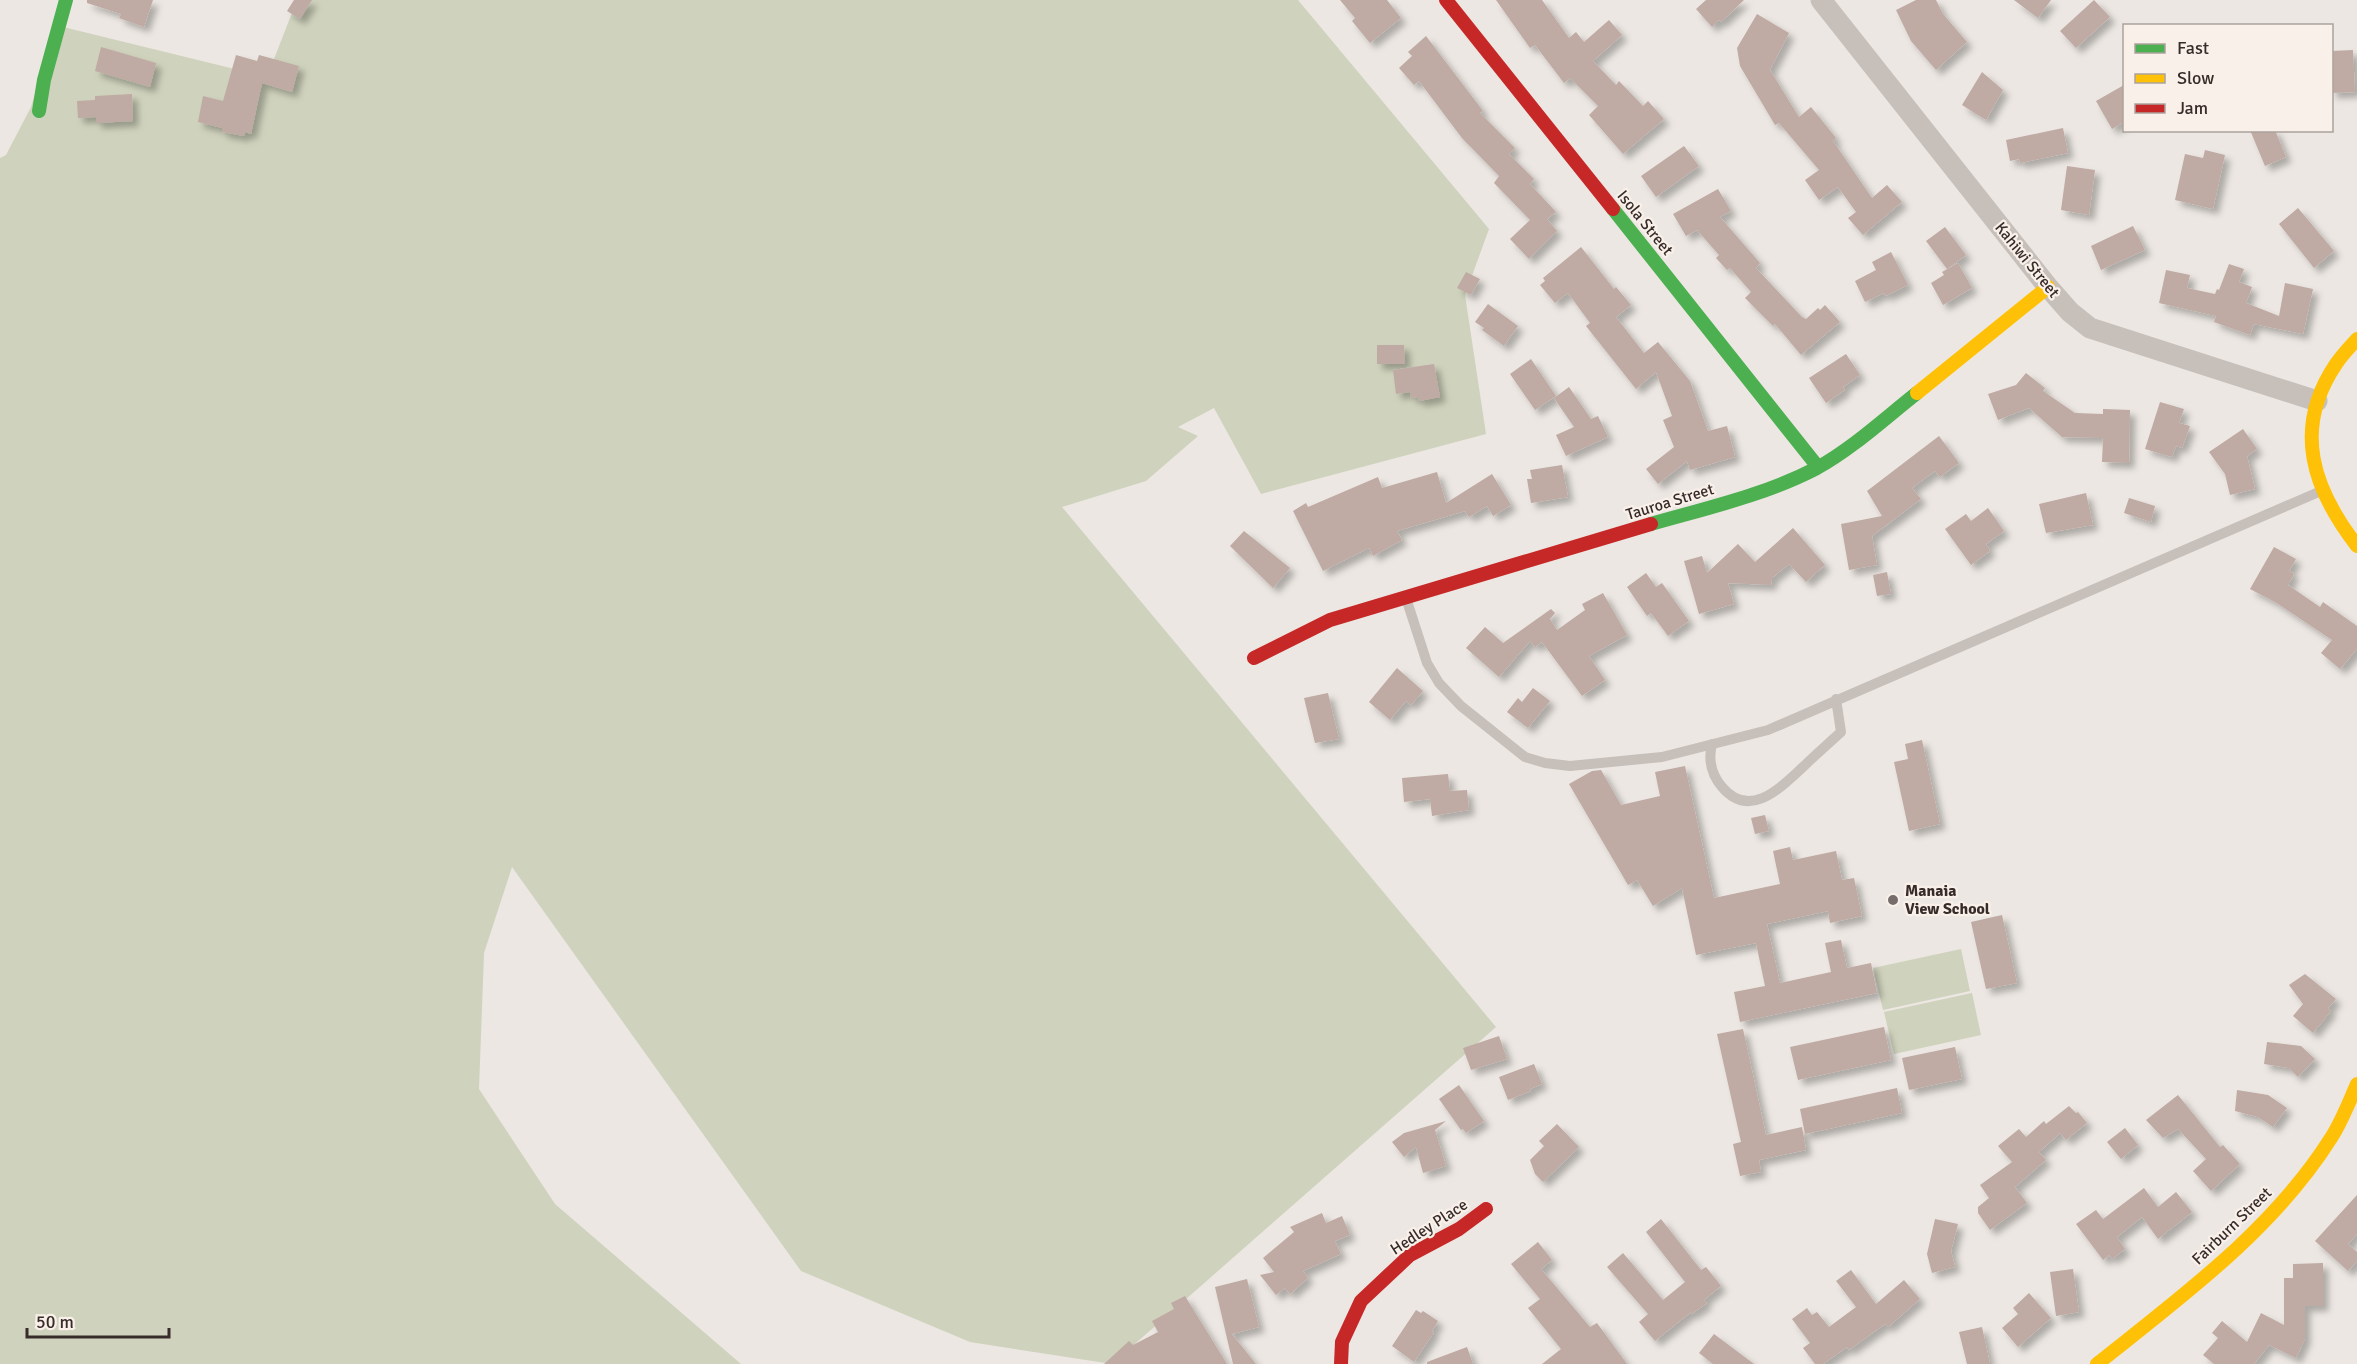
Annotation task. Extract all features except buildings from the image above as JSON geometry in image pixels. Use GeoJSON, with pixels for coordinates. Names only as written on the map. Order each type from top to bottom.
{"type":"FeatureCollection","features":[{"type":"Feature","properties":{"kind":"street"},"geometry":{"type":"LineString","coordinates":[[39,111],[44,80],[66,0]]}},
{"type":"Feature","properties":{"kind":"street","name":"Isola Street"},"geometry":{"type":"LineString","coordinates":[[1446,0],[1818,467]]}},
{"type":"Feature","properties":{"kind":"street","name":"Kahiwi Street"},"geometry":{"type":"LineString","coordinates":[[1821,0],[2070,312],[2090,328],[2317,401]]}},
{"type":"Feature","properties":{"kind":"street","name":"Tauroa Street"},"geometry":{"type":"LineString","coordinates":[[1254,658],[1330,620],[1778,487],[1847,449],[2048,287]]}},
{"type":"Feature","properties":{"kind":"street"},"geometry":{"type":"LineString","coordinates":[[2357,339],[2335,365],[2317,401],[2312,423],[2311,460],[2329,510],[2357,546]]}},
{"type":"Feature","properties":{"kind":"street","name":"Fairburn Street"},"geometry":{"type":"LineString","coordinates":[[2097,1364],[2208,1274],[2250,1236],[2350,1120],[2357,1084]]}},
{"type":"Feature","properties":{"kind":"street","name":"Hedley Place"},"geometry":{"type":"LineString","coordinates":[[1341,1364],[1342,1342],[1361,1301],[1410,1255],[1460,1229],[1486,1209]]}},
{"type":"Feature","properties":{"kind":"lane"},"geometry":{"type":"LineString","coordinates":[[1406,598],[1427,663],[1439,683],[1461,706],[1525,757],[1545,763],[1570,766],[1662,757],[1768,730],[2321,491]]}},
{"type":"Feature","properties":{"kind":"lane"},"geometry":{"type":"LineString","coordinates":[[1712,744],[1709,757],[1713,775],[1737,800],[1752,802],[1774,793],[1840,732],[1836,699]]}},
{"type":"Feature","properties":{"kind":"green space"},"geometry":{"type":"Polygon","coordinates":[[[297,0],[1298,0],[1489,229],[1465,295],[1486,434],[1261,494],[1214,408],[1178,427],[1198,436],[1146,481],[1062,507],[1496,1027],[1112,1364],[970,1342],[801,1271],[512,867],[484,953],[479,1089],[555,1204],[741,1364],[0,1364],[0,158],[6,155],[31,107],[55,25],[267,77],[297,0]]]}},
{"type":"Feature","properties":{"kind":"green space"},"geometry":{"type":"Polygon","coordinates":[[[1961,949],[1970,991],[1883,1010],[1873,968],[1961,949]]]}},
{"type":"Feature","properties":{"kind":"green space"},"geometry":{"type":"Polygon","coordinates":[[[1972,993],[1981,1035],[1894,1054],[1884,1012],[1972,993]]]}},
{"type":"Feature","properties":{"kind":"traffic: fast"},"geometry":{"type":"LineString","coordinates":[[39,111],[44,80],[66,0]]}},
{"type":"Feature","properties":{"kind":"traffic: fast"},"geometry":{"type":"LineString","coordinates":[[1613,209],[1818,467]]}},
{"type":"Feature","properties":{"kind":"traffic: fast"},"geometry":{"type":"LineString","coordinates":[[1651,524],[1756,493],[1797,478],[1817,468],[1856,442],[1917,393]]}},
{"type":"Feature","properties":{"kind":"traffic: slow"},"geometry":{"type":"LineString","coordinates":[[1917,393],[2048,287]]}},
{"type":"Feature","properties":{"kind":"traffic: slow"},"geometry":{"type":"LineString","coordinates":[[2357,339],[2338,361],[2322,388],[2315,412],[2312,435],[2319,481],[2329,503],[2357,546]]}},
{"type":"Feature","properties":{"kind":"traffic: slow"},"geometry":{"type":"LineString","coordinates":[[2097,1364],[2193,1287],[2254,1232],[2282,1203],[2331,1138],[2357,1084]]}},
{"type":"Feature","properties":{"kind":"traffic: jam"},"geometry":{"type":"LineString","coordinates":[[1446,0],[1613,209]]}},
{"type":"Feature","properties":{"kind":"traffic: jam"},"geometry":{"type":"LineString","coordinates":[[1254,658],[1330,620],[1651,524]]}},
{"type":"Feature","properties":{"kind":"traffic: jam"},"geometry":{"type":"LineString","coordinates":[[1341,1364],[1342,1342],[1361,1301],[1410,1255],[1459,1229],[1486,1209]]}},
{"type":"Feature","properties":{"kind":"place","name":"Manaia View School"},"geometry":{"type":"Point","coordinates":[1893,900]}}]}
